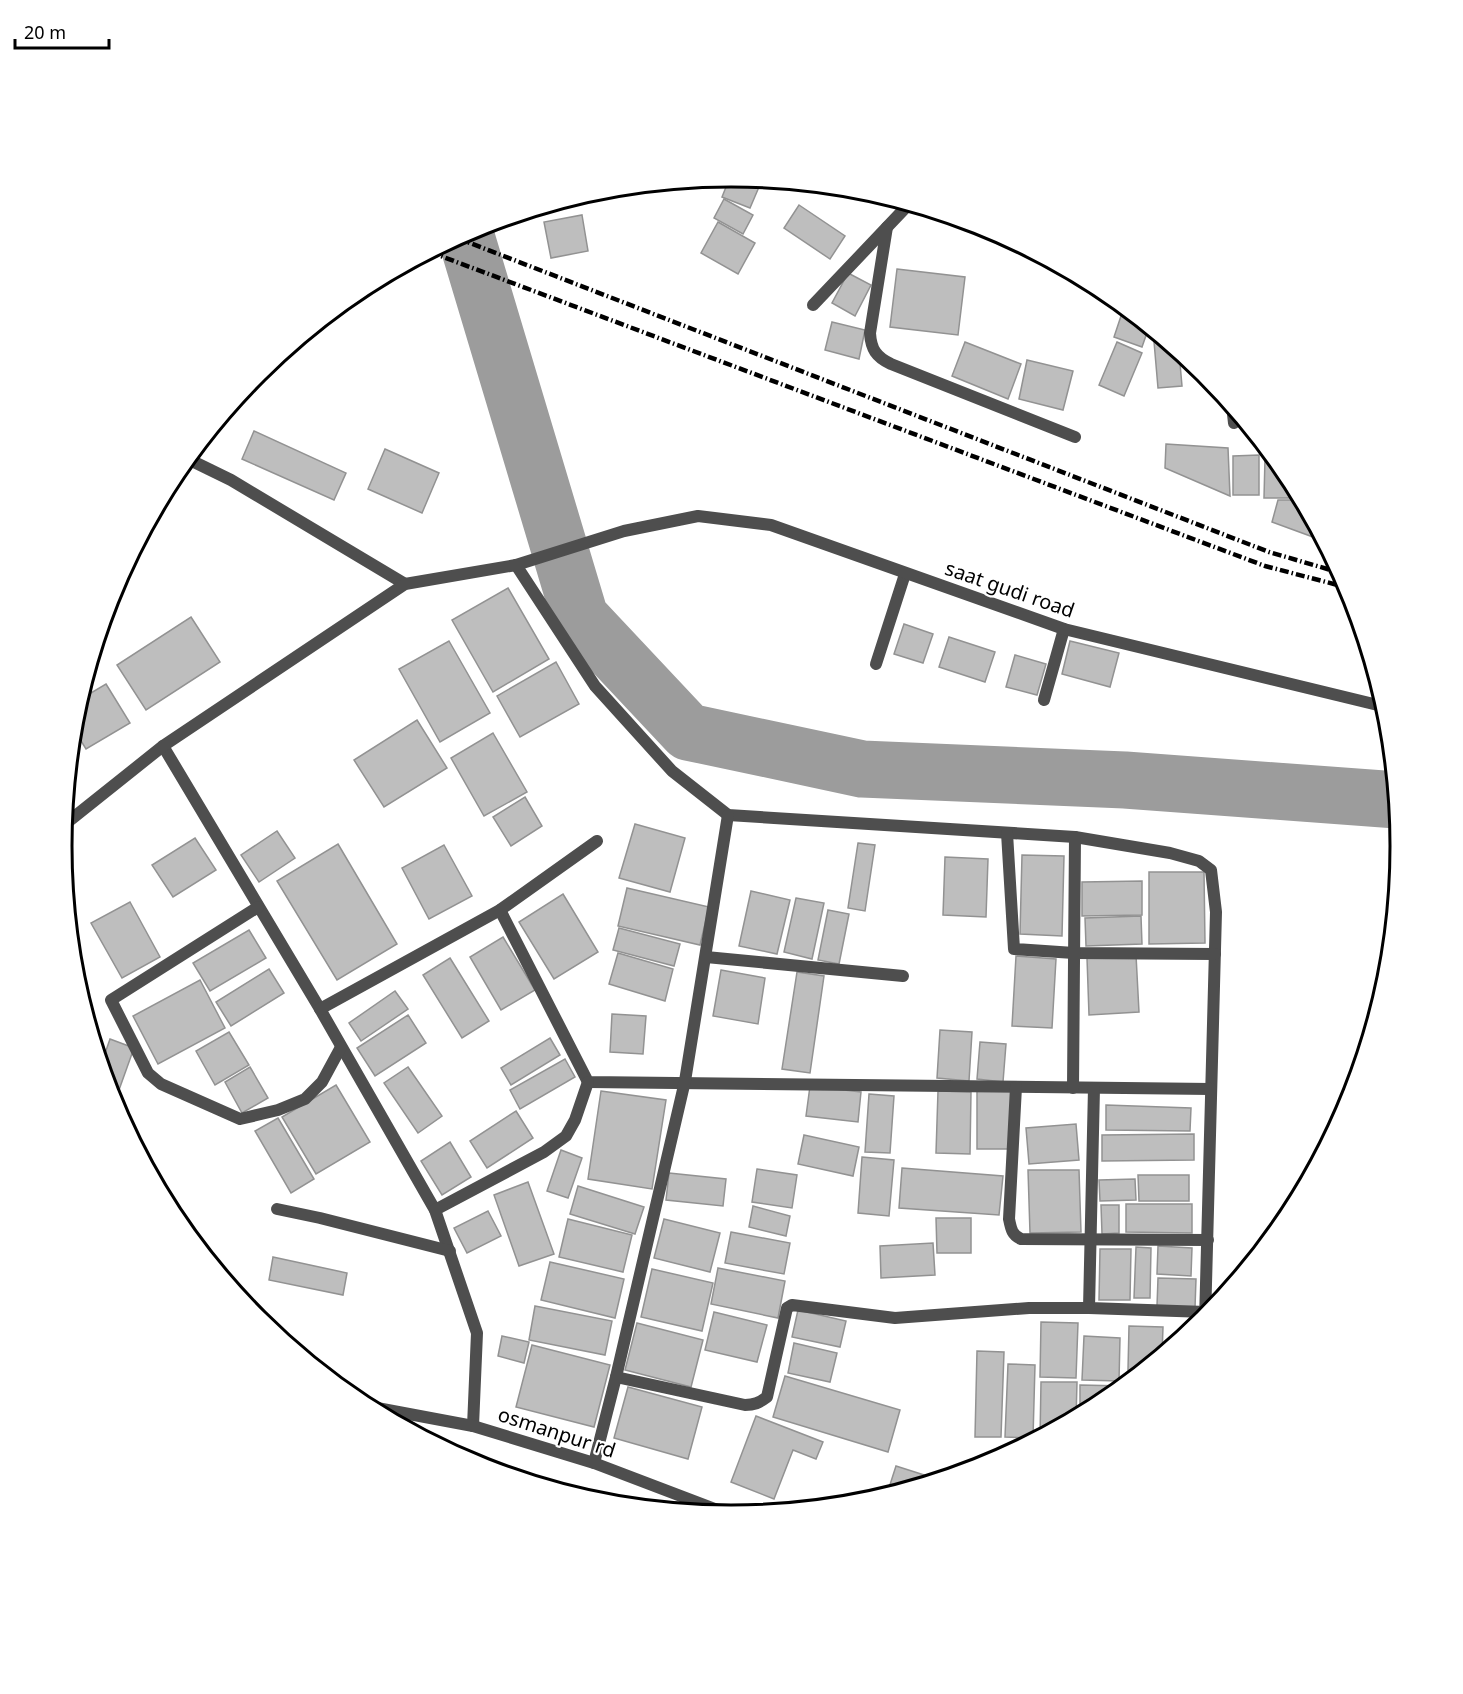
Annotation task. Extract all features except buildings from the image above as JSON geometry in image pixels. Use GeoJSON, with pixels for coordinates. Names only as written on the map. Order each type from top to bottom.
{"type":"FeatureCollection","features":[{"type":"Feature","properties":{"kind":"street"},"geometry":{"type":"LineString","coordinates":[[813,305],[903,210]]}},
{"type":"Feature","properties":{"kind":"street"},"geometry":{"type":"LineString","coordinates":[[887,228],[870,333],[874,353],[891,364],[1074,437]]}},
{"type":"Feature","properties":{"kind":"street"},"geometry":{"type":"LineString","coordinates":[[73,818],[163,746],[405,584],[231,480],[196,463]]}},
{"type":"Feature","properties":{"kind":"street","name":"saat gudi road"},"geometry":{"type":"LineString","coordinates":[[405,584],[516,565],[624,531],[698,516],[771,525],[1064,629],[1375,704]]}},
{"type":"Feature","properties":{"kind":"street"},"geometry":{"type":"LineString","coordinates":[[516,565],[595,686],[672,771],[728,815],[1075,837],[1170,853],[1199,861],[1211,870],[1216,912],[1205,1305]]}},
{"type":"Feature","properties":{"kind":"street"},"geometry":{"type":"LineString","coordinates":[[876,664],[905,574]]}},
{"type":"Feature","properties":{"kind":"street"},"geometry":{"type":"LineString","coordinates":[[1044,700],[1064,629]]}},
{"type":"Feature","properties":{"kind":"street"},"geometry":{"type":"LineString","coordinates":[[163,746],[320,1009],[435,1210],[477,1333],[473,1426]]}},
{"type":"Feature","properties":{"kind":"street"},"geometry":{"type":"LineString","coordinates":[[594,1463],[685,1081],[728,815]]}},
{"type":"Feature","properties":{"kind":"street"},"geometry":{"type":"LineString","coordinates":[[1008,833],[1014,949],[1074,953],[1215,954]]}},
{"type":"Feature","properties":{"kind":"street"},"geometry":{"type":"LineString","coordinates":[[1073,1088],[1075,837]]}},
{"type":"Feature","properties":{"kind":"street"},"geometry":{"type":"LineString","coordinates":[[320,1009],[500,910],[597,841]]}},
{"type":"Feature","properties":{"kind":"street"},"geometry":{"type":"LineString","coordinates":[[258,907],[111,1000],[148,1073],[161,1084],[240,1119],[278,1110],[305,1098],[322,1082],[341,1047]]}},
{"type":"Feature","properties":{"kind":"street"},"geometry":{"type":"LineString","coordinates":[[435,1210],[544,1152],[566,1136],[575,1120],[588,1082],[500,910]]}},
{"type":"Feature","properties":{"kind":"street"},"geometry":{"type":"LineString","coordinates":[[706,957],[903,976]]}},
{"type":"Feature","properties":{"kind":"street"},"geometry":{"type":"LineString","coordinates":[[588,1082],[685,1081],[1211,1089]]}},
{"type":"Feature","properties":{"kind":"street"},"geometry":{"type":"LineString","coordinates":[[1017,1087],[1009,1220],[1011,1230],[1022,1239],[1208,1240]]}},
{"type":"Feature","properties":{"kind":"street"},"geometry":{"type":"LineString","coordinates":[[1089,1308],[1094,1088]]}},
{"type":"Feature","properties":{"kind":"street"},"geometry":{"type":"LineString","coordinates":[[277,1209],[450,1251]]}},
{"type":"Feature","properties":{"kind":"street"},"geometry":{"type":"LineString","coordinates":[[616,1377],[744,1405],[759,1403],[767,1397],[788,1308],[792,1305],[895,1318],[1029,1308],[1089,1308],[1195,1315]]}},
{"type":"Feature","properties":{"kind":"street","name":"osmanpur rd"},"geometry":{"type":"LineString","coordinates":[[390,1410],[473,1426],[594,1463],[708,1505]]}},
{"type":"Feature","properties":{"kind":"waterway"},"geometry":{"type":"LineString","coordinates":[[468,243],[580,617],[688,732],[862,769],[1125,780],[1389,799]]}},
{"type":"Feature","properties":{"kind":"railway"},"geometry":{"type":"LineString","coordinates":[[469,243],[1269,552],[1330,570]]}},
{"type":"Feature","properties":{"kind":"railway"},"geometry":{"type":"LineString","coordinates":[[440,256],[1265,566],[1336,585]]}}]}
